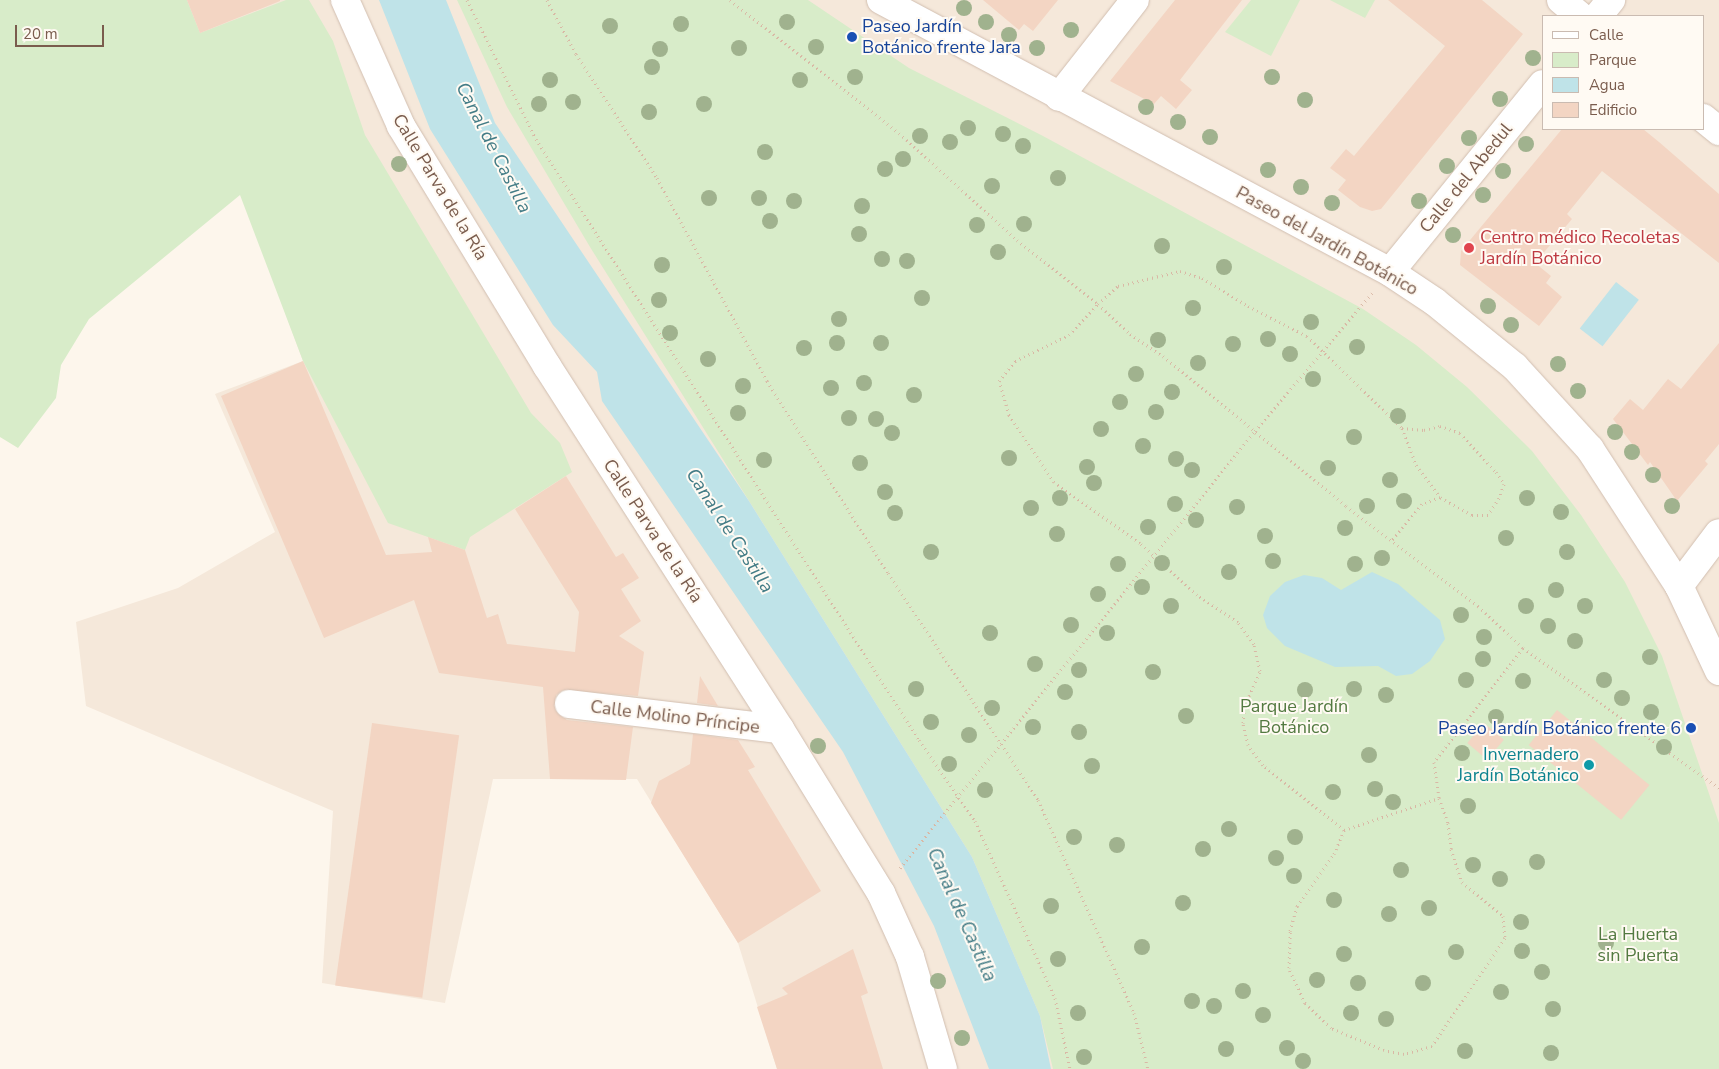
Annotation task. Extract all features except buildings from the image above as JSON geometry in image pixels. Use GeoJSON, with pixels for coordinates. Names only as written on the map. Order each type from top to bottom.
{"type":"FeatureCollection","features":[{"type":"Feature","properties":{"kind":"street","name":"Calle Parva de la Ría"},"geometry":{"type":"LineString","coordinates":[[345,0],[401,126],[547,366],[780,729],[881,893],[910,957],[943,1069]]}},
{"type":"Feature","properties":{"kind":"street","name":"Paseo del Jardín Botánico"},"geometry":{"type":"LineString","coordinates":[[882,0],[1058,97],[1390,272],[1436,302],[1515,367],[1590,449],[1679,586],[1719,671]]}},
{"type":"Feature","properties":{"kind":"street"},"geometry":{"type":"LineString","coordinates":[[1058,97],[1135,0]]}},
{"type":"Feature","properties":{"kind":"street"},"geometry":{"type":"LineString","coordinates":[[1561,0],[1579,15]]}},
{"type":"Feature","properties":{"kind":"street"},"geometry":{"type":"LineString","coordinates":[[1599,15],[1611,0]]}},
{"type":"Feature","properties":{"kind":"street","name":"Calle del Abedul"},"geometry":{"type":"LineString","coordinates":[[1390,272],[1542,85]]}},
{"type":"Feature","properties":{"kind":"street"},"geometry":{"type":"LineString","coordinates":[[1704,119],[1719,131]]}},
{"type":"Feature","properties":{"kind":"street"},"geometry":{"type":"LineString","coordinates":[[1679,586],[1718,537]]}},
{"type":"Feature","properties":{"kind":"street","name":"Calle Molino Príncipe"},"geometry":{"type":"LineString","coordinates":[[569,704],[780,729]]}},
{"type":"Feature","properties":{"kind":"path"},"geometry":{"type":"LineString","coordinates":[[467,0],[536,139],[919,740],[975,822],[1055,998],[1070,1069]]}},
{"type":"Feature","properties":{"kind":"path"},"geometry":{"type":"LineString","coordinates":[[548,0],[576,54],[657,178],[767,380],[1000,746],[1038,800],[1134,1013],[1148,1069]]}},
{"type":"Feature","properties":{"kind":"path"},"geometry":{"type":"LineString","coordinates":[[730,0],[899,133],[1017,240],[1098,304],[1130,334],[1498,622],[1523,648],[1719,788]]}},
{"type":"Feature","properties":{"kind":"path"},"geometry":{"type":"LineString","coordinates":[[1344,830],[1263,765],[1248,745],[1243,723],[1245,705],[1260,672],[1254,644],[1238,622],[1197,595],[1154,555],[1054,482],[1029,448],[1002,396],[999,381],[1015,361],[1069,335],[1118,286],[1180,270],[1202,278],[1248,306],[1307,336],[1402,428],[1416,465],[1440,497],[1472,515],[1488,515],[1504,484],[1482,454],[1460,433],[1440,426],[1424,430],[1402,428]]}},
{"type":"Feature","properties":{"kind":"path"},"geometry":{"type":"LineString","coordinates":[[895,874],[1255,431],[1390,272]]}},
{"type":"Feature","properties":{"kind":"path"},"geometry":{"type":"LineString","coordinates":[[1392,540],[1422,504],[1440,497]]}},
{"type":"Feature","properties":{"kind":"path"},"geometry":{"type":"LineString","coordinates":[[1439,798],[1344,830],[1334,854],[1297,906],[1290,930],[1289,968],[1305,1003],[1331,1028],[1384,1050],[1404,1054],[1432,1046],[1505,938],[1503,916],[1462,882],[1439,798],[1434,762],[1523,648]]}},
{"type":"Feature","properties":{"kind":"shaded area"},"geometry":{"type":"Polygon","coordinates":[[[170,0],[1719,0],[1719,1069],[777,1069],[738,943],[637,779],[493,779],[445,1003],[322,983],[333,811],[86,706],[76,622],[178,588],[275,532],[215,394],[303,361],[170,0]]]}},
{"type":"Feature","properties":{"kind":"green space"},"geometry":{"type":"Polygon","coordinates":[[[0,0],[187,0],[200,33],[286,0],[309,0],[333,41],[365,135],[531,413],[560,443],[572,472],[470,537],[465,550],[388,523],[303,361],[240,195],[89,319],[61,365],[56,398],[18,448],[0,437],[0,0]]]}},
{"type":"Feature","properties":{"kind":"green space","name":"Parque Jardín Botánico"},"geometry":{"type":"Polygon","coordinates":[[[457,0],[808,0],[909,68],[1043,136],[1363,309],[1416,345],[1467,387],[1532,451],[1581,515],[1625,582],[1662,656],[1719,823],[1719,1069],[1053,1069],[1040,1016],[972,857],[590,247],[507,107],[457,0]]]}},
{"type":"Feature","properties":{"kind":"green space"},"geometry":{"type":"Polygon","coordinates":[[[1251,0],[1300,0],[1271,56],[1225,32],[1251,0]]]}},
{"type":"Feature","properties":{"kind":"green space"},"geometry":{"type":"Polygon","coordinates":[[[1330,0],[1375,0],[1365,18],[1330,0]]]}},
{"type":"Feature","properties":{"kind":"water","name":"Canal de Castilla"},"geometry":{"type":"Polygon","coordinates":[[[379,0],[446,0],[495,123],[749,501],[972,857],[1040,1016],[1051,1069],[989,1069],[934,926],[843,752],[602,401],[597,372],[553,325],[430,129],[379,0]]]}},
{"type":"Feature","properties":{"kind":"water"},"geometry":{"type":"Polygon","coordinates":[[[1616,282],[1639,300],[1603,346],[1580,328],[1616,282]]]}},
{"type":"Feature","properties":{"kind":"water"},"geometry":{"type":"Polygon","coordinates":[[[1372,572],[1398,584],[1440,620],[1445,639],[1430,661],[1412,674],[1396,676],[1378,666],[1335,667],[1285,646],[1267,628],[1263,615],[1270,596],[1285,582],[1304,575],[1322,578],[1341,590],[1372,572]]]}},
{"type":"Feature","properties":{"kind":"place","name":"Paseo Jardín Botánico frente Jara"},"geometry":{"type":"Point","coordinates":[852,37]}},
{"type":"Feature","properties":{"kind":"place","name":"Centro médico Recoletas Jardín Botánico"},"geometry":{"type":"Point","coordinates":[1469,248]}},
{"type":"Feature","properties":{"kind":"place","name":"Paseo Jardín Botánico frente 6"},"geometry":{"type":"Point","coordinates":[1691,728]}},
{"type":"Feature","properties":{"kind":"place","name":"Invernadero Jardín Botánico"},"geometry":{"type":"Point","coordinates":[1589,765]}},
{"type":"Feature","properties":{"kind":"park label","name":"La Huerta sin Puerta"},"geometry":{"type":"Point","coordinates":[1638,945]}}]}
